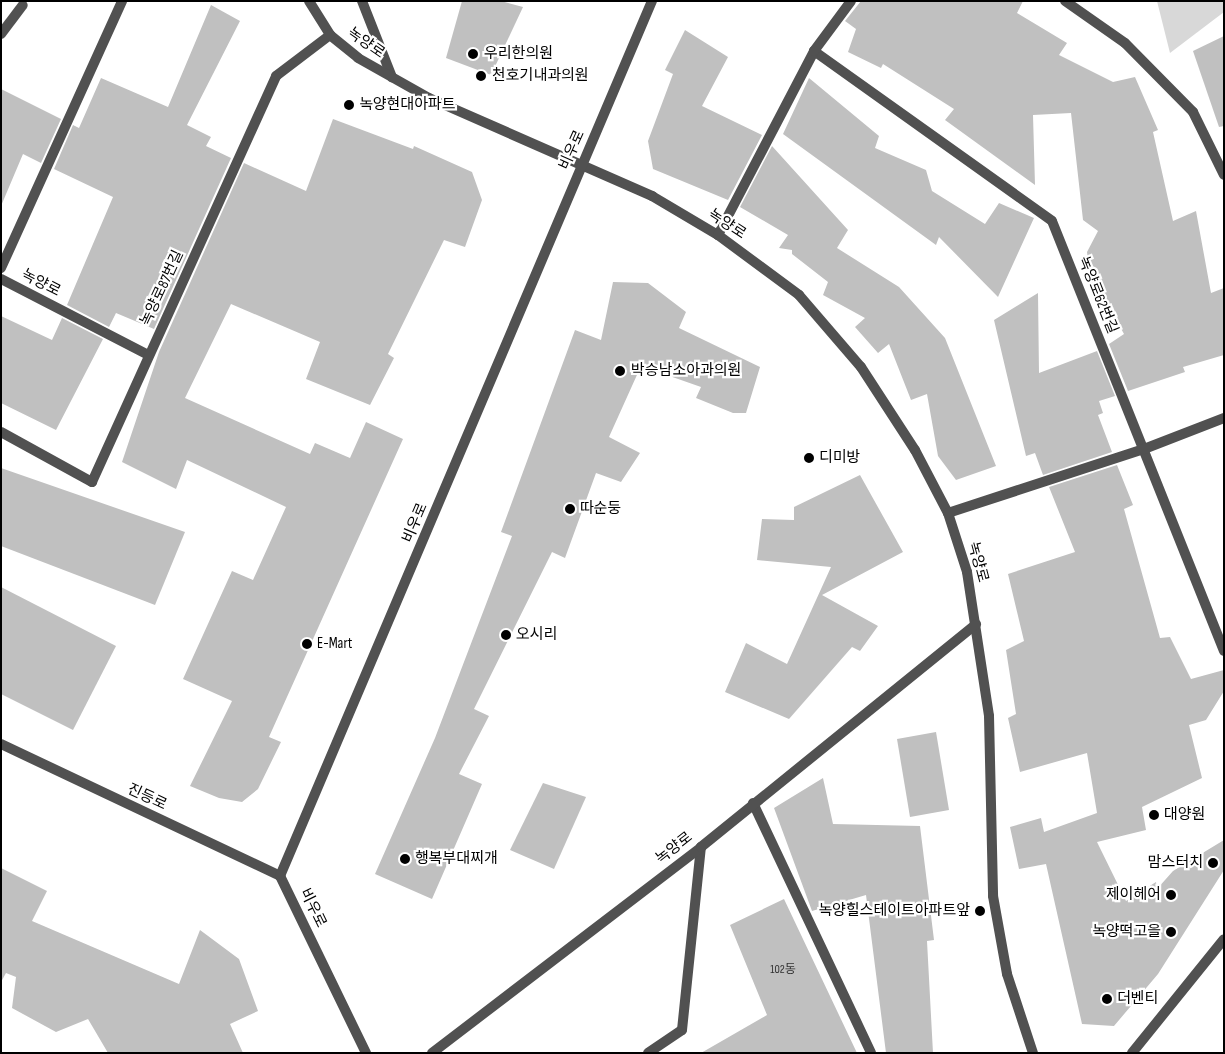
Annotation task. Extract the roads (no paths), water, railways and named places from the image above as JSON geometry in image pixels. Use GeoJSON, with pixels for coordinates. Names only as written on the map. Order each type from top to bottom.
{"type":"FeatureCollection","features":[{"type":"Feature","properties":{"kind":"street","name":"녹양로"},"geometry":{"type":"LineString","coordinates":[[1,268],[122,1]]}},
{"type":"Feature","properties":{"kind":"street","name":"녹양로"},"geometry":{"type":"LineString","coordinates":[[309,1],[330,35],[358,58],[392,78],[429,98],[581,167],[652,196],[718,235],[799,295],[861,368],[915,450],[948,513],[967,572],[989,716],[993,896],[1006,974],[1033,1053]]}},
{"type":"Feature","properties":{"kind":"street"},"geometry":{"type":"LineString","coordinates":[[362,1],[392,78]]}},
{"type":"Feature","properties":{"kind":"street","name":"비우로"},"geometry":{"type":"LineString","coordinates":[[366,1053],[280,876],[652,1]]}},
{"type":"Feature","properties":{"kind":"street"},"geometry":{"type":"LineString","coordinates":[[718,235],[814,51],[851,1]]}},
{"type":"Feature","properties":{"kind":"street"},"geometry":{"type":"LineString","coordinates":[[1065,1],[1125,43],[1194,112],[1224,175]]}},
{"type":"Feature","properties":{"kind":"street"},"geometry":{"type":"LineString","coordinates":[[1,34],[23,5]]}},
{"type":"Feature","properties":{"kind":"street","name":"녹양로87번길"},"geometry":{"type":"LineString","coordinates":[[1,432],[92,482],[276,76],[330,35]]}},
{"type":"Feature","properties":{"kind":"street","name":"녹양로62번길"},"geometry":{"type":"LineString","coordinates":[[814,51],[1052,221],[1224,651]]}},
{"type":"Feature","properties":{"kind":"street","name":"녹양로"},"geometry":{"type":"LineString","coordinates":[[1,279],[148,355]]}},
{"type":"Feature","properties":{"kind":"street"},"geometry":{"type":"LineString","coordinates":[[948,513],[1144,449],[1224,418]]}},
{"type":"Feature","properties":{"kind":"street","name":"녹양로"},"geometry":{"type":"LineString","coordinates":[[432,1053],[701,847],[753,802],[976,624]]}},
{"type":"Feature","properties":{"kind":"street","name":"진등로"},"geometry":{"type":"LineString","coordinates":[[1,744],[280,876]]}},
{"type":"Feature","properties":{"kind":"street"},"geometry":{"type":"LineString","coordinates":[[753,802],[870,1053]]}},
{"type":"Feature","properties":{"kind":"street"},"geometry":{"type":"LineString","coordinates":[[648,1053],[682,1030],[701,847]]}},
{"type":"Feature","properties":{"kind":"street"},"geometry":{"type":"LineString","coordinates":[[1132,1053],[1224,939]]}},
{"type":"Feature","properties":{"kind":"place","name":"우리한의원"},"geometry":{"type":"Point","coordinates":[473,54]}},
{"type":"Feature","properties":{"kind":"place","name":"천호기내과의원"},"geometry":{"type":"Point","coordinates":[481,76]}},
{"type":"Feature","properties":{"kind":"place","name":"녹양현대아파트"},"geometry":{"type":"Point","coordinates":[349,105]}},
{"type":"Feature","properties":{"kind":"place","name":"박승남소아과의원"},"geometry":{"type":"Point","coordinates":[620,371]}},
{"type":"Feature","properties":{"kind":"place","name":"디미방"},"geometry":{"type":"Point","coordinates":[809,458]}},
{"type":"Feature","properties":{"kind":"place","name":"따순둥"},"geometry":{"type":"Point","coordinates":[570,509]}},
{"type":"Feature","properties":{"kind":"place","name":"오시리"},"geometry":{"type":"Point","coordinates":[506,635]}},
{"type":"Feature","properties":{"kind":"place","name":"E-Mart"},"geometry":{"type":"Point","coordinates":[307,644]}},
{"type":"Feature","properties":{"kind":"place","name":"대양원"},"geometry":{"type":"Point","coordinates":[1154,815]}},
{"type":"Feature","properties":{"kind":"place","name":"행복부대찌개"},"geometry":{"type":"Point","coordinates":[405,859]}},
{"type":"Feature","properties":{"kind":"place","name":"맘스터치"},"geometry":{"type":"Point","coordinates":[1213,863]}},
{"type":"Feature","properties":{"kind":"place","name":"제이헤어"},"geometry":{"type":"Point","coordinates":[1171,895]}},
{"type":"Feature","properties":{"kind":"place","name":"녹양힐스테이트아파트앞"},"geometry":{"type":"Point","coordinates":[980,911]}},
{"type":"Feature","properties":{"kind":"place","name":"녹양떡고을"},"geometry":{"type":"Point","coordinates":[1171,932]}},
{"type":"Feature","properties":{"kind":"place","name":"더벤티"},"geometry":{"type":"Point","coordinates":[1107,999]}}]}
